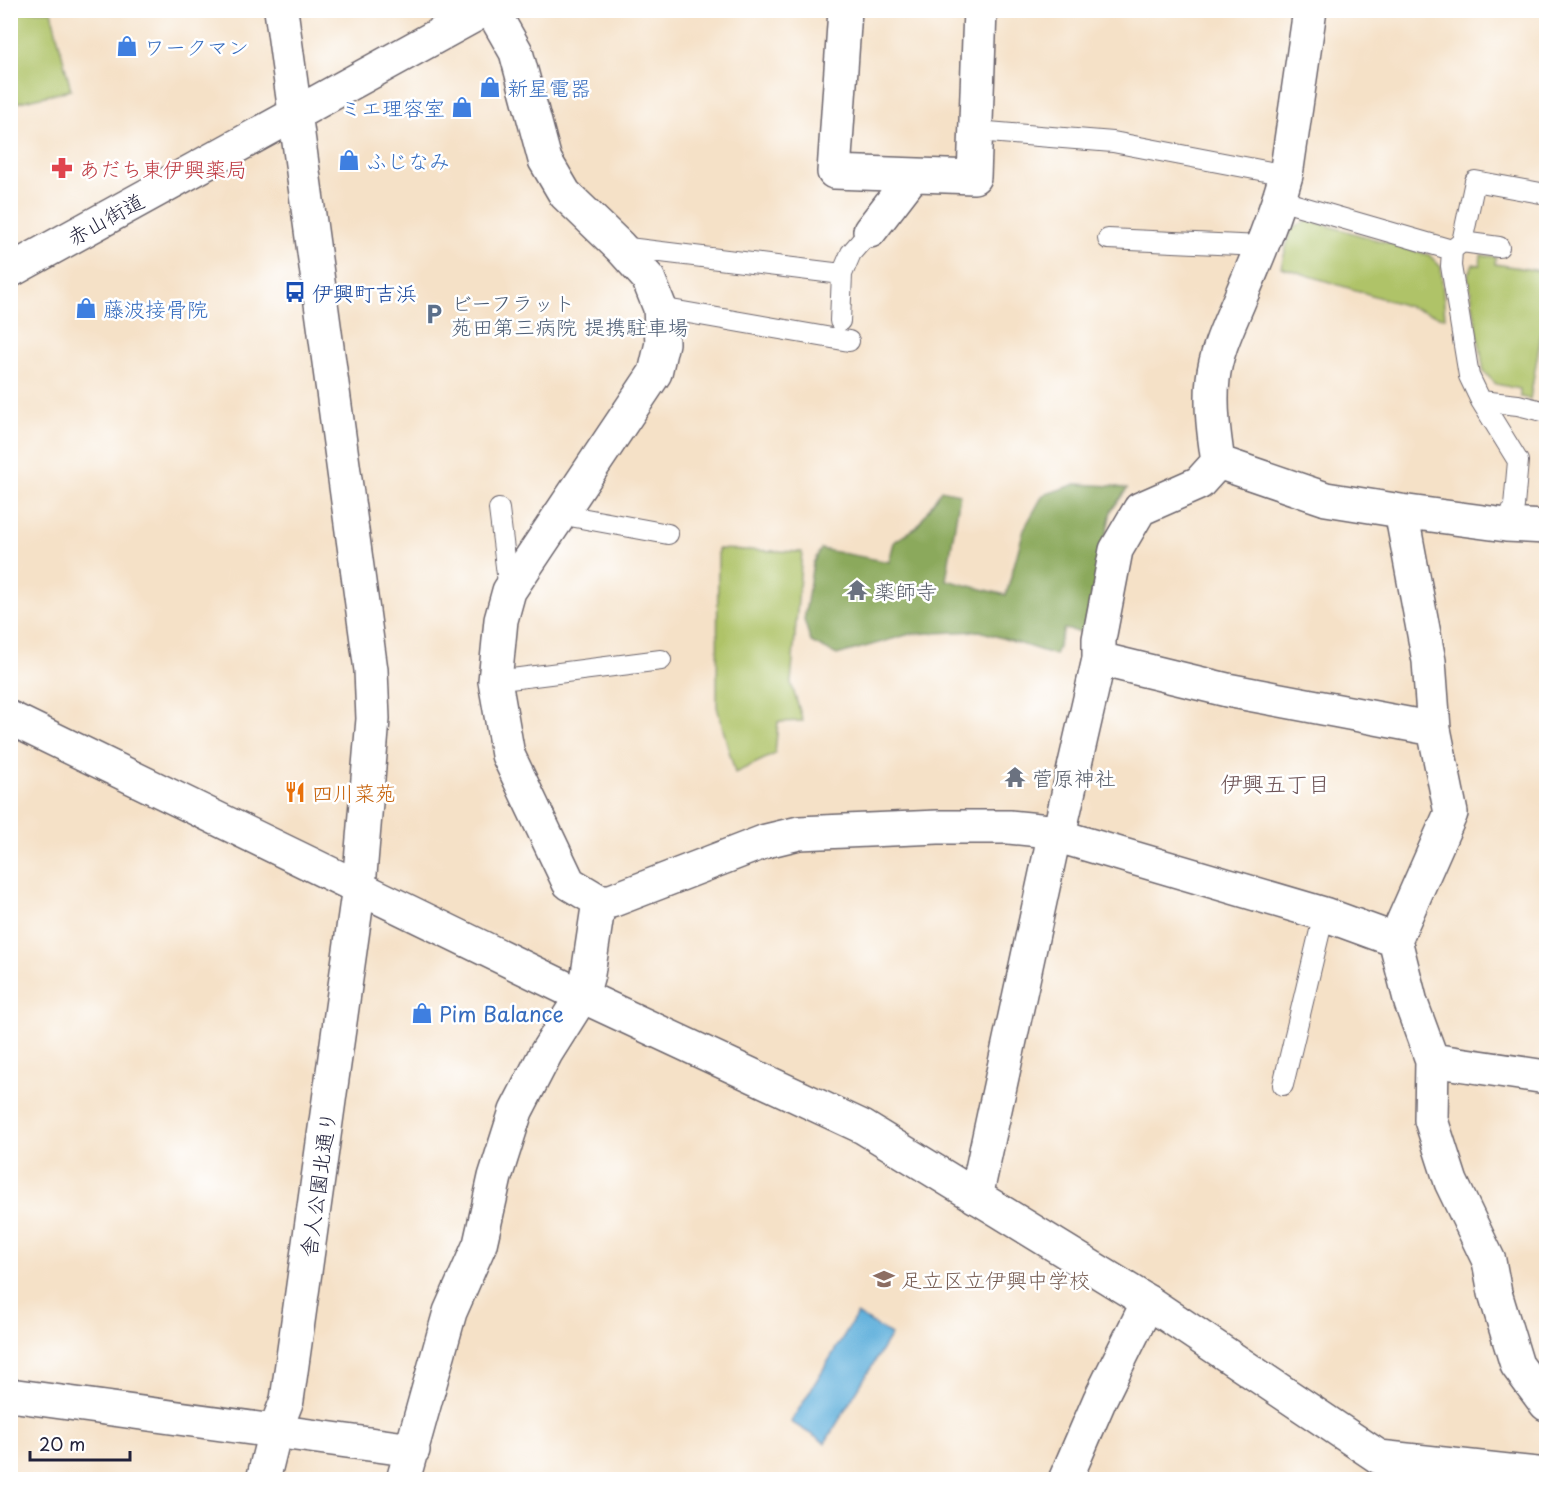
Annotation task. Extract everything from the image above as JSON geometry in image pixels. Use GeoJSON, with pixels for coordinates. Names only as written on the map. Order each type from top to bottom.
{"type":"FeatureCollection","features":[{"type":"Feature","properties":{"kind":"street","name":"舎人公園北通り"},"geometry":{"type":"LineString","coordinates":[[263,1479],[275,1431],[287,1400],[358,886],[373,720],[371,670],[281,10]]}},
{"type":"Feature","properties":{"kind":"street","name":"赤山街道"},"geometry":{"type":"LineString","coordinates":[[10,271],[484,10]]}},
{"type":"Feature","properties":{"kind":"street"},"geometry":{"type":"LineString","coordinates":[[492,10],[516,52],[545,160],[565,194],[620,247],[648,278],[660,308],[662,343],[656,373],[509,591],[501,620],[495,681],[508,755],[569,883],[599,901],[611,901],[766,841],[799,833],[938,827],[1009,827],[1059,832],[1072,840],[1324,914],[1395,940]]}},
{"type":"Feature","properties":{"kind":"street"},"geometry":{"type":"LineString","coordinates":[[845,10],[834,172],[974,177],[980,10]]}},
{"type":"Feature","properties":{"kind":"street"},"geometry":{"type":"LineString","coordinates":[[1218,462],[1213,427],[1213,379],[1221,343],[1262,246],[1283,188],[1310,10]]}},
{"type":"Feature","properties":{"kind":"street"},"geometry":{"type":"LineString","coordinates":[[870,231],[913,175]]}},
{"type":"Feature","properties":{"kind":"street"},"geometry":{"type":"LineString","coordinates":[[1218,462],[1326,499],[1401,512],[1506,525],[1546,527]]}},
{"type":"Feature","properties":{"kind":"street"},"geometry":{"type":"LineString","coordinates":[[976,1197],[1053,842],[1059,832],[1099,658],[1100,639],[1116,550],[1140,509],[1199,483],[1218,462]]}},
{"type":"Feature","properties":{"kind":"street"},"geometry":{"type":"LineString","coordinates":[[1401,512],[1429,661],[1434,729],[1450,813],[1395,940],[1411,1004],[1432,1060],[1431,1120],[1451,1182],[1489,1261],[1495,1293],[1517,1365],[1546,1404]]}},
{"type":"Feature","properties":{"kind":"street"},"geometry":{"type":"LineString","coordinates":[[1099,658],[1227,690],[1434,729]]}},
{"type":"Feature","properties":{"kind":"street"},"geometry":{"type":"LineString","coordinates":[[10,718],[582,996],[863,1127],[1148,1302],[1379,1457],[1546,1474]]}},
{"type":"Feature","properties":{"kind":"street"},"geometry":{"type":"LineString","coordinates":[[10,1395],[275,1431],[408,1465],[450,1312],[480,1244],[495,1177],[516,1111],[546,1053],[582,996],[588,975],[599,901]]}},
{"type":"Feature","properties":{"kind":"street"},"geometry":{"type":"LineString","coordinates":[[1432,1060],[1546,1077]]}},
{"type":"Feature","properties":{"kind":"street"},"geometry":{"type":"LineString","coordinates":[[1065,1479],[1100,1400],[1148,1302]]}},
{"type":"Feature","properties":{"kind":"lane"},"geometry":{"type":"LineString","coordinates":[[976,131],[1113,142],[1283,188],[1457,246],[1499,247]]}},
{"type":"Feature","properties":{"kind":"lane"},"geometry":{"type":"LineString","coordinates":[[1506,525],[1514,506],[1518,461],[1469,376],[1451,266],[1475,181],[1546,194]]}},
{"type":"Feature","properties":{"kind":"lane"},"geometry":{"type":"LineString","coordinates":[[840,321],[842,274],[851,253],[870,231]]}},
{"type":"Feature","properties":{"kind":"lane"},"geometry":{"type":"LineString","coordinates":[[1108,239],[1262,246]]}},
{"type":"Feature","properties":{"kind":"lane"},"geometry":{"type":"LineString","coordinates":[[620,247],[842,274]]}},
{"type":"Feature","properties":{"kind":"lane"},"geometry":{"type":"LineString","coordinates":[[660,308],[849,341]]}},
{"type":"Feature","properties":{"kind":"lane"},"geometry":{"type":"LineString","coordinates":[[1481,400],[1518,405],[1546,412]]}},
{"type":"Feature","properties":{"kind":"lane"},"geometry":{"type":"LineString","coordinates":[[499,509],[509,591]]}},
{"type":"Feature","properties":{"kind":"lane"},"geometry":{"type":"LineString","coordinates":[[559,514],[668,534]]}},
{"type":"Feature","properties":{"kind":"lane"},"geometry":{"type":"LineString","coordinates":[[495,681],[661,660]]}},
{"type":"Feature","properties":{"kind":"lane"},"geometry":{"type":"LineString","coordinates":[[1282,1085],[1324,914]]}},
{"type":"Feature","properties":{"kind":"green space"},"geometry":{"type":"Polygon","coordinates":[[[10,11],[51,11],[71,90],[11,104],[10,11]]]}},
{"type":"Feature","properties":{"kind":"green space"},"geometry":{"type":"Polygon","coordinates":[[[1308,220],[1429,255],[1441,267],[1445,318],[1281,267],[1291,229],[1308,220]]]}},
{"type":"Feature","properties":{"kind":"green space"},"geometry":{"type":"Polygon","coordinates":[[[1481,255],[1496,257],[1495,264],[1546,272],[1546,306],[1530,399],[1520,397],[1520,389],[1496,384],[1484,372],[1468,274],[1473,264],[1480,265],[1481,255]]]}},
{"type":"Feature","properties":{"kind":"green space"},"geometry":{"type":"Polygon","coordinates":[[[1076,484],[1127,489],[1111,511],[1086,633],[1064,629],[1055,655],[980,631],[910,634],[837,655],[811,642],[804,620],[813,563],[821,549],[889,562],[894,542],[917,527],[941,490],[960,494],[946,580],[1006,595],[1024,529],[1043,495],[1076,484]]]}},
{"type":"Feature","properties":{"kind":"green space"},"geometry":{"type":"Polygon","coordinates":[[[718,549],[802,552],[791,683],[803,721],[778,722],[775,754],[735,773],[717,707],[718,549]]]}},
{"type":"Feature","properties":{"kind":"water"},"geometry":{"type":"Polygon","coordinates":[[[857,1314],[891,1335],[825,1443],[791,1422],[857,1314]]]}},
{"type":"Feature","properties":{"kind":"place","name":"ワークマン"},"geometry":{"type":"Point","coordinates":[127,46]}},
{"type":"Feature","properties":{"kind":"place","name":"新星電器"},"geometry":{"type":"Point","coordinates":[490,87]}},
{"type":"Feature","properties":{"kind":"place","name":"ミエ理容室"},"geometry":{"type":"Point","coordinates":[462,107]}},
{"type":"Feature","properties":{"kind":"place","name":"ふじなみ"},"geometry":{"type":"Point","coordinates":[349,160]}},
{"type":"Feature","properties":{"kind":"place","name":"あだち東伊興薬局"},"geometry":{"type":"Point","coordinates":[62,168]}},
{"type":"Feature","properties":{"kind":"place","name":"伊興町吉浜"},"geometry":{"type":"Point","coordinates":[295,292]}},
{"type":"Feature","properties":{"kind":"place","name":"藤波接骨院"},"geometry":{"type":"Point","coordinates":[86,308]}},
{"type":"Feature","properties":{"kind":"place","name":"ビーフラット 苑田第三病院 提携駐車場"},"geometry":{"type":"Point","coordinates":[434,314]}},
{"type":"Feature","properties":{"kind":"place","name":"薬師寺"},"geometry":{"type":"Point","coordinates":[857,590]}},
{"type":"Feature","properties":{"kind":"place","name":"菅原神社"},"geometry":{"type":"Point","coordinates":[1015,777]}},
{"type":"Feature","properties":{"kind":"place","name":"四川菜苑"},"geometry":{"type":"Point","coordinates":[295,792]}},
{"type":"Feature","properties":{"kind":"place","name":"Pim Balance"},"geometry":{"type":"Point","coordinates":[422,1013]}},
{"type":"Feature","properties":{"kind":"place","name":"足立区立伊興中学校"},"geometry":{"type":"Point","coordinates":[884,1279]}},
{"type":"Feature","properties":{"kind":"district","name":"伊興五丁目"},"geometry":{"type":"Point","coordinates":[1275,782]}}]}
